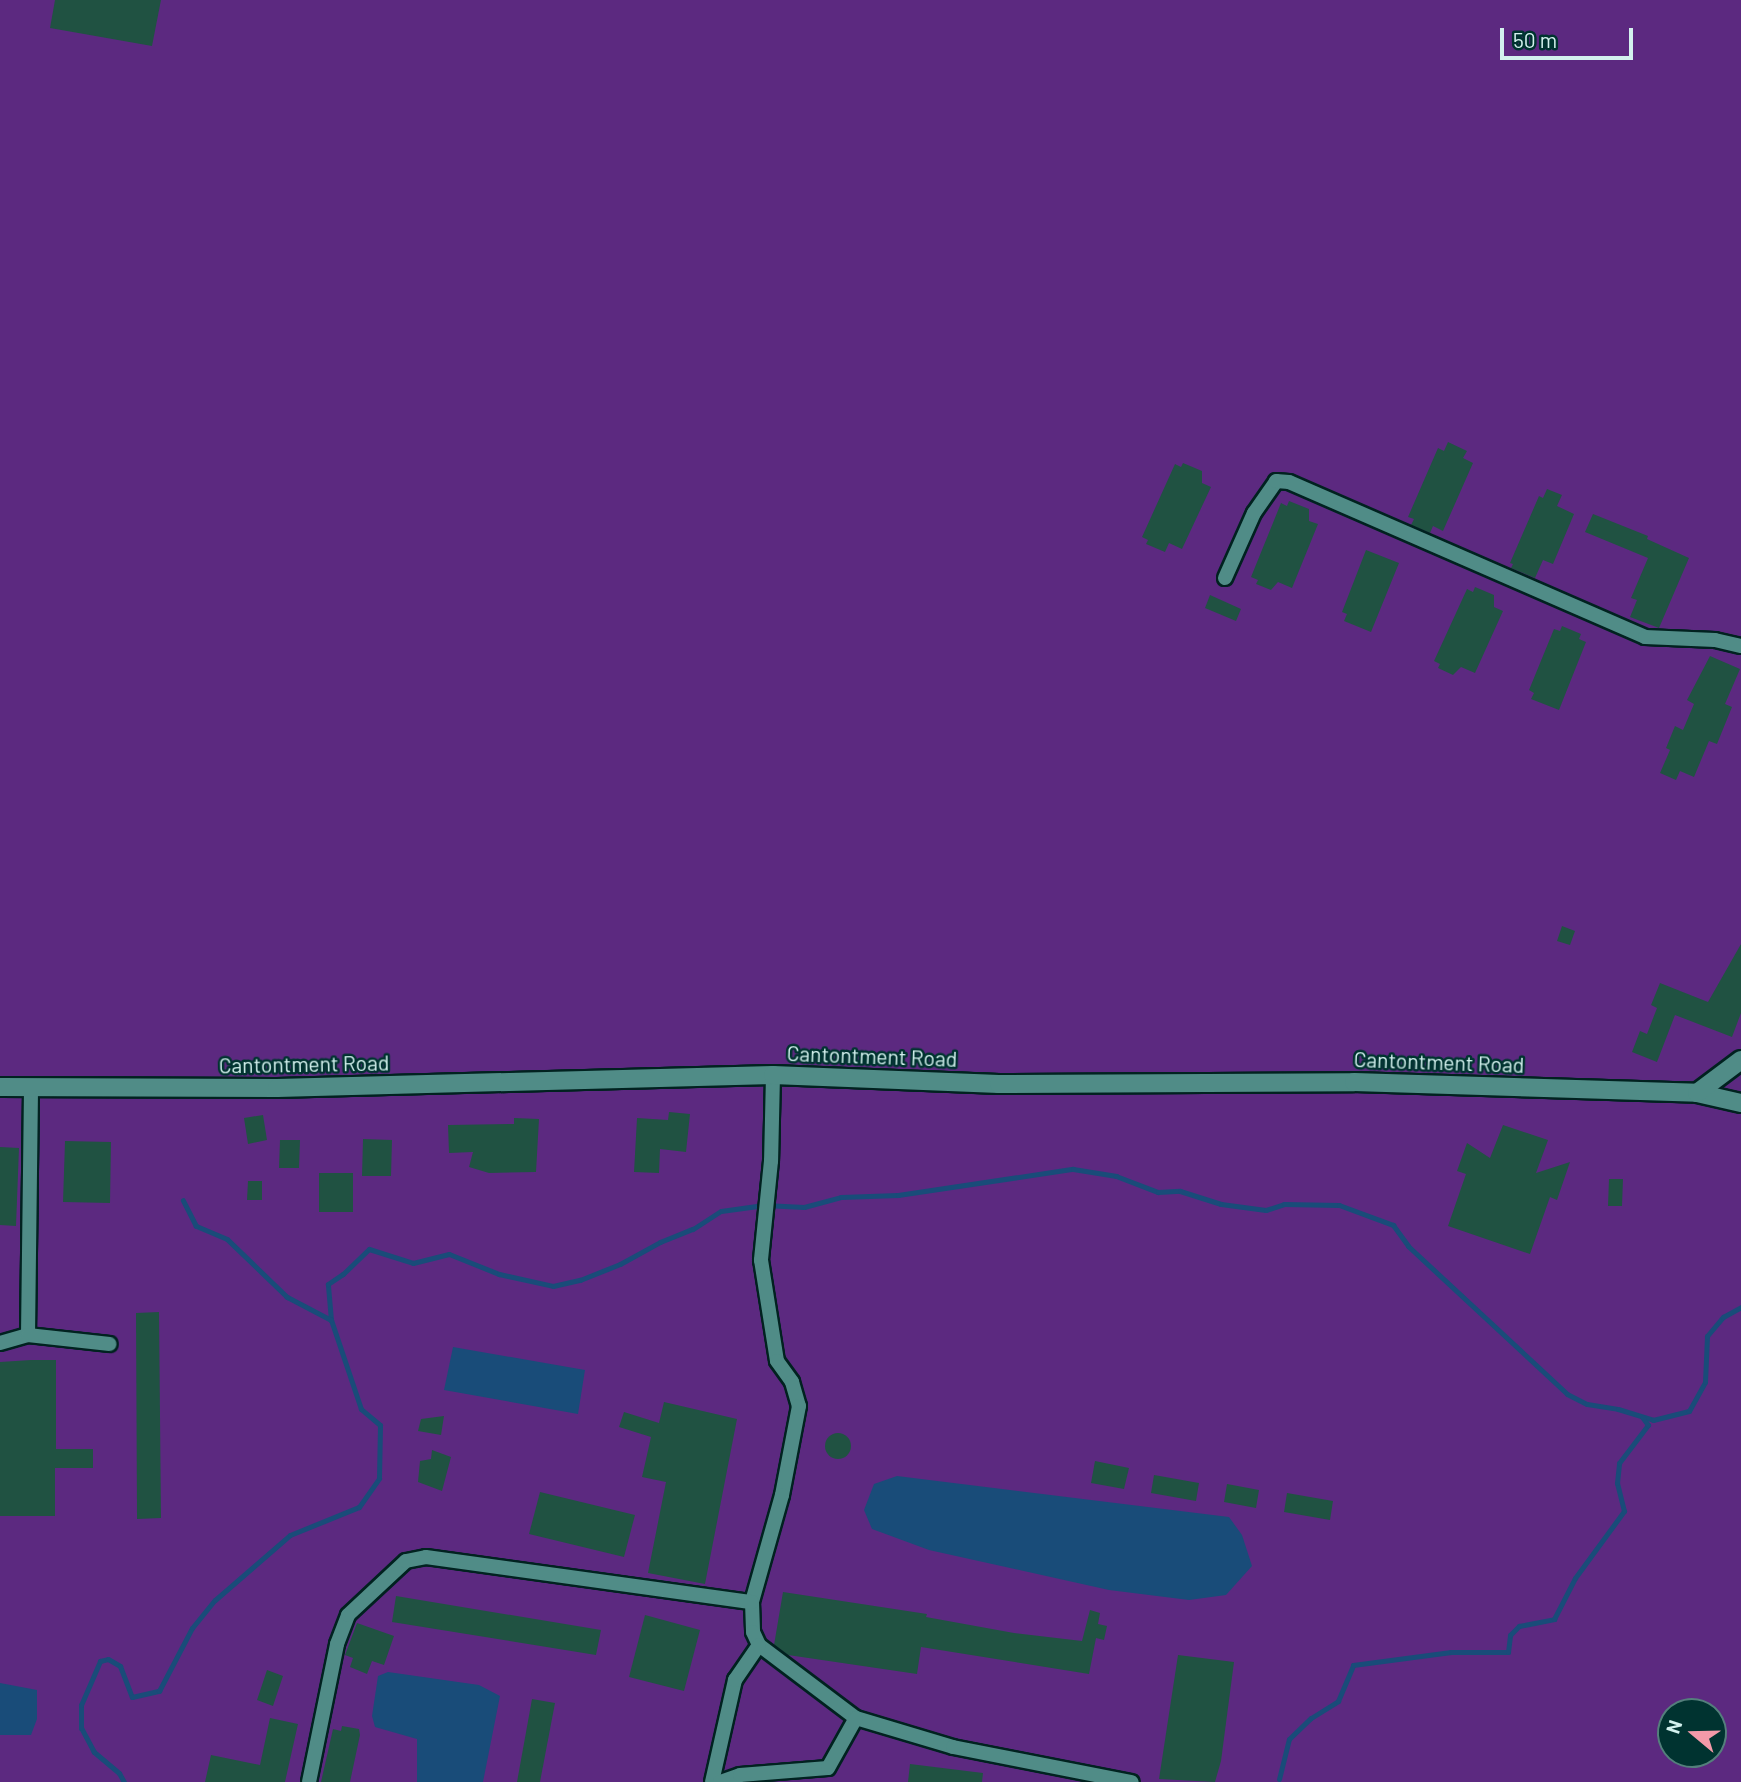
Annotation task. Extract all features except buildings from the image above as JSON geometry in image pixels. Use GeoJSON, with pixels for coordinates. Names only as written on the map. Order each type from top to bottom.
{"type":"FeatureCollection","features":[{"type":"Feature","properties":{"kind":"street"},"geometry":{"type":"LineString","coordinates":[[1225,578],[1254,513],[1276,481],[1289,482],[1645,637],[1715,640],[1741,646]]}},
{"type":"Feature","properties":{"kind":"street"},"geometry":{"type":"LineString","coordinates":[[1697,1093],[1741,1060]]}},
{"type":"Feature","properties":{"kind":"street"},"geometry":{"type":"LineString","coordinates":[[773,1075],[771,1161],[761,1260],[777,1361],[792,1382],[799,1406],[782,1495],[752,1602],[753,1632],[759,1645],[856,1718],[953,1747],[1132,1782]]}},
{"type":"Feature","properties":{"kind":"street","name":"Cantontment Road"},"geometry":{"type":"LineString","coordinates":[[0,1087],[277,1088],[773,1075],[999,1083],[1354,1082],[1697,1093],[1741,1103]]}},
{"type":"Feature","properties":{"kind":"street"},"geometry":{"type":"LineString","coordinates":[[28,1335],[31,1087]]}},
{"type":"Feature","properties":{"kind":"street"},"geometry":{"type":"LineString","coordinates":[[0,1343],[28,1335],[110,1344]]}},
{"type":"Feature","properties":{"kind":"street"},"geometry":{"type":"LineString","coordinates":[[309,1782],[337,1644],[348,1615],[406,1561],[426,1557],[752,1602]]}},
{"type":"Feature","properties":{"kind":"street"},"geometry":{"type":"LineString","coordinates":[[712,1782],[735,1680],[759,1645]]}},
{"type":"Feature","properties":{"kind":"street"},"geometry":{"type":"LineString","coordinates":[[720,1782],[740,1775],[828,1768],[856,1718]]}},
{"type":"Feature","properties":{"kind":"shaded area"},"geometry":{"type":"Polygon","coordinates":[[[0,0],[1741,0],[1741,1782],[0,1782],[0,0]]]}},
{"type":"Feature","properties":{"kind":"water"},"geometry":{"type":"Polygon","coordinates":[[[453,1347],[585,1370],[578,1414],[444,1390],[453,1347]]]}},
{"type":"Feature","properties":{"kind":"water"},"geometry":{"type":"Polygon","coordinates":[[[897,1476],[1229,1517],[1242,1535],[1252,1566],[1226,1595],[1189,1600],[1109,1590],[929,1550],[872,1529],[864,1510],[874,1484],[897,1476]]]}},
{"type":"Feature","properties":{"kind":"water"},"geometry":{"type":"Polygon","coordinates":[[[388,1672],[479,1685],[500,1696],[483,1782],[417,1782],[417,1739],[375,1727],[372,1716],[378,1676],[388,1672]]]}},
{"type":"Feature","properties":{"kind":"water"},"geometry":{"type":"Polygon","coordinates":[[[0,1683],[37,1690],[37,1719],[31,1735],[0,1735],[0,1683]]]}},
{"type":"Feature","properties":{"kind":"waterway"},"geometry":{"type":"LineString","coordinates":[[331,1320],[328,1284],[343,1274],[369,1249],[413,1263],[449,1254],[499,1274],[553,1286],[580,1280],[620,1264],[660,1242],[693,1229],[721,1211],[764,1205],[804,1207],[841,1197],[898,1195],[1073,1169],[1116,1176],[1158,1192],[1180,1191],[1221,1204],[1266,1210],[1284,1204],[1339,1205],[1393,1225],[1408,1246],[1567,1394],[1587,1404],[1618,1409],[1653,1420],[1689,1411],[1705,1382],[1707,1336],[1723,1317],[1741,1307]]}},
{"type":"Feature","properties":{"kind":"waterway"},"geometry":{"type":"LineString","coordinates":[[124,1782],[119,1773],[94,1752],[81,1728],[81,1705],[100,1661],[108,1659],[120,1666],[132,1697],[159,1691],[192,1628],[215,1600],[290,1535],[359,1507],[379,1478],[380,1425],[361,1409],[331,1320],[287,1297],[227,1239],[196,1226],[183,1200]]}},
{"type":"Feature","properties":{"kind":"waterway"},"geometry":{"type":"LineString","coordinates":[[1279,1779],[1289,1739],[1311,1718],[1338,1701],[1353,1665],[1451,1652],[1508,1652],[1510,1635],[1519,1626],[1554,1619],[1575,1578],[1624,1511],[1617,1483],[1619,1463],[1648,1425],[1643,1418]]}}]}
